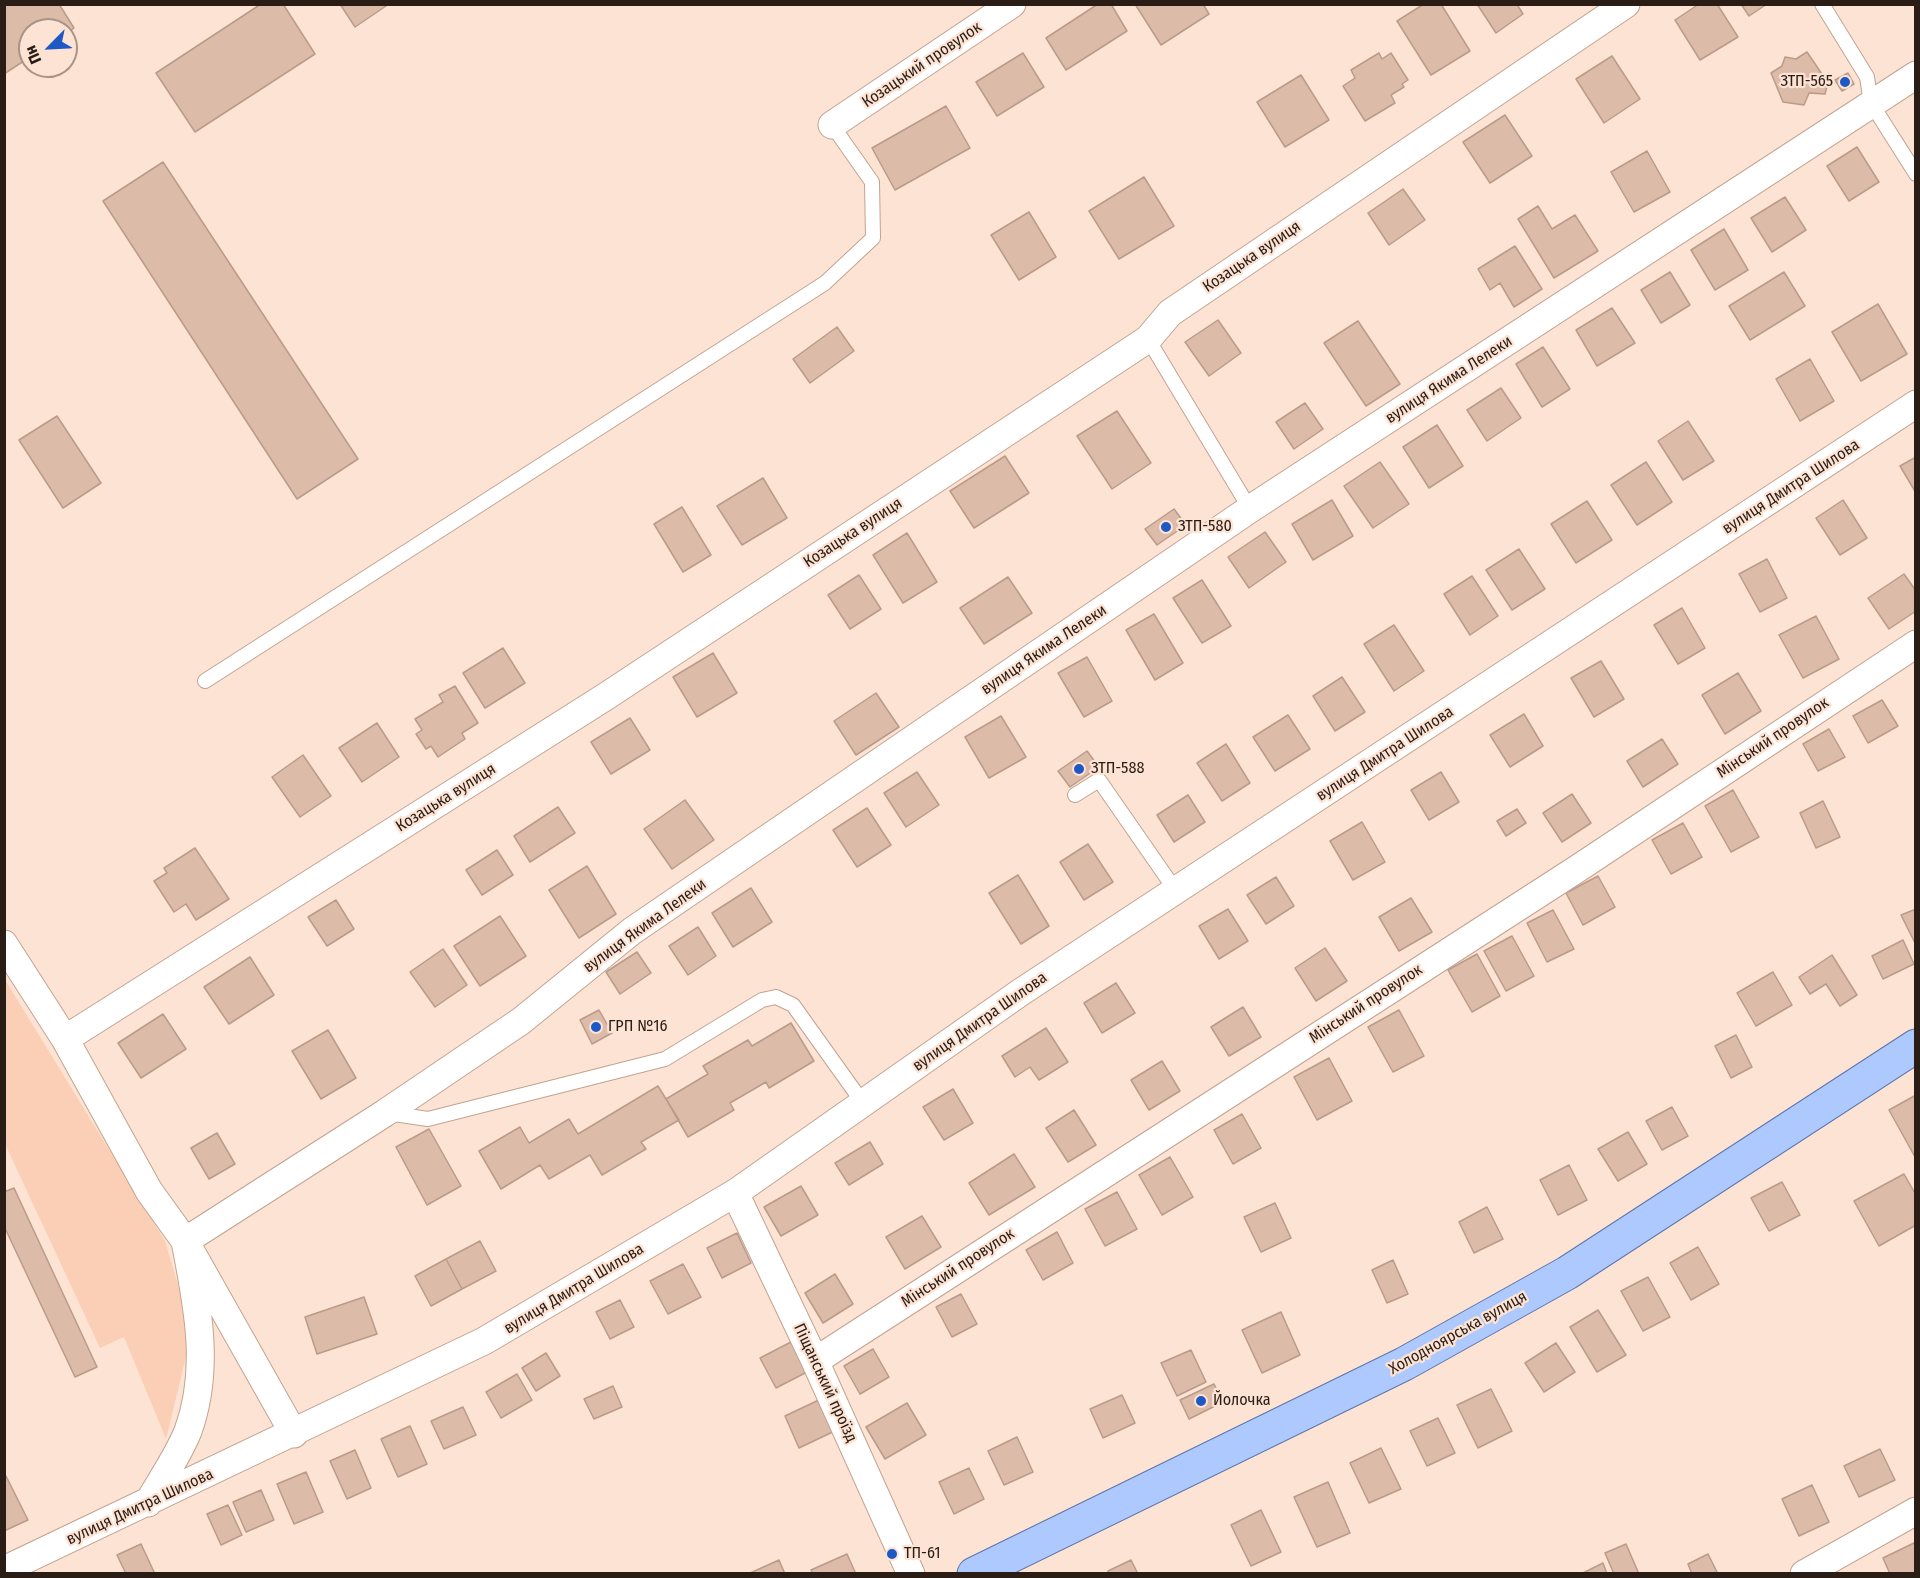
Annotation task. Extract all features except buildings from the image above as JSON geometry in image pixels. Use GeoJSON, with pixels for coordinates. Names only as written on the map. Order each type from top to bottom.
{"type":"FeatureCollection","features":[{"type":"Feature","properties":{"kind":"main road","name":"Холодноярська вулиця"},"geometry":{"type":"LineString","coordinates":[[974,1574],[1404,1364],[1527,1296],[1567,1273],[1916,1046]]}},
{"type":"Feature","properties":{"kind":"street","name":"Козацький провулок"},"geometry":{"type":"LineString","coordinates":[[832,125],[1012,4]]}},
{"type":"Feature","properties":{"kind":"street","name":"Козацька вулиця"},"geometry":{"type":"LineString","coordinates":[[64,1039],[605,697],[1148,339],[1170,313],[1626,4]]}},
{"type":"Feature","properties":{"kind":"street","name":"вулиця Якима Лелеки"},"geometry":{"type":"LineString","coordinates":[[185,1241],[385,1113],[521,1021],[632,931],[1250,509],[1916,75]]}},
{"type":"Feature","properties":{"kind":"street","name":"вулиця Дмитра Шилова"},"geometry":{"type":"LineString","coordinates":[[4,1570],[294,1434],[484,1341],[735,1193],[1021,992],[1916,404]]}},
{"type":"Feature","properties":{"kind":"street","name":"Мінський провулок"},"geometry":{"type":"LineString","coordinates":[[816,1361],[1577,869],[1916,644]]}},
{"type":"Feature","properties":{"kind":"street"},"geometry":{"type":"LineString","coordinates":[[4,944],[64,1039],[149,1191],[185,1241],[294,1434]]}},
{"type":"Feature","properties":{"kind":"street","name":"Піщанський проїзд"},"geometry":{"type":"LineString","coordinates":[[735,1193],[816,1361],[911,1574]]}},
{"type":"Feature","properties":{"kind":"street"},"geometry":{"type":"LineString","coordinates":[[148,1503],[188,1431],[200,1375],[201,1326],[185,1241]]}},
{"type":"Feature","properties":{"kind":"street"},"geometry":{"type":"LineString","coordinates":[[1804,1574],[1916,1511]]}},
{"type":"Feature","properties":{"kind":"lane"},"geometry":{"type":"LineString","coordinates":[[1822,4],[1867,76],[1871,104],[1916,174]]}},
{"type":"Feature","properties":{"kind":"lane"},"geometry":{"type":"LineString","coordinates":[[205,681],[825,283],[873,238],[872,182],[832,125]]}},
{"type":"Feature","properties":{"kind":"lane"},"geometry":{"type":"LineString","coordinates":[[1148,339],[1250,509]]}},
{"type":"Feature","properties":{"kind":"lane"},"geometry":{"type":"LineString","coordinates":[[1075,795],[1099,780],[1176,891]]}},
{"type":"Feature","properties":{"kind":"lane"},"geometry":{"type":"LineString","coordinates":[[385,1113],[428,1119],[665,1059],[762,1000],[776,997],[793,1005],[863,1103]]}},
{"type":"Feature","properties":{"kind":"shaded area"},"geometry":{"type":"Polygon","coordinates":[[[4,978],[165,1241],[192,1332],[166,1439],[124,1337],[100,1348],[5,1144],[4,978]]]}},
{"type":"Feature","properties":{"kind":"place","name":"ЗТП-565"},"geometry":{"type":"Point","coordinates":[1845,82]}},
{"type":"Feature","properties":{"kind":"place","name":"ЗТП-580"},"geometry":{"type":"Point","coordinates":[1166,527]}},
{"type":"Feature","properties":{"kind":"place","name":"ЗТП-588"},"geometry":{"type":"Point","coordinates":[1079,769]}},
{"type":"Feature","properties":{"kind":"place","name":"ГРП №16"},"geometry":{"type":"Point","coordinates":[596,1027]}},
{"type":"Feature","properties":{"kind":"place","name":"Йолочка"},"geometry":{"type":"Point","coordinates":[1201,1401]}},
{"type":"Feature","properties":{"kind":"place","name":"ТП-61"},"geometry":{"type":"Point","coordinates":[892,1554]}}]}
